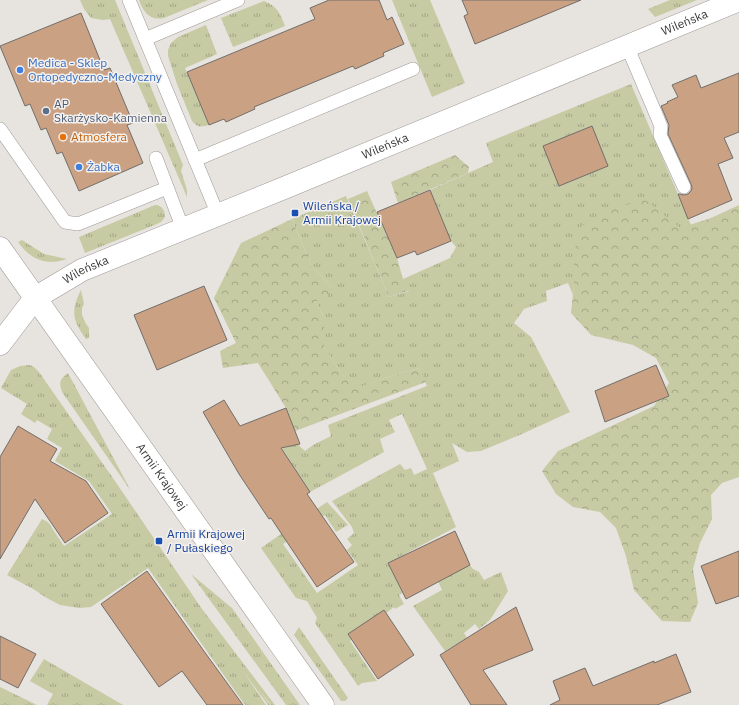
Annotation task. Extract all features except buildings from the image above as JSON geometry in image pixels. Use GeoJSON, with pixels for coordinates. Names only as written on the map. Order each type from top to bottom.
{"type":"FeatureCollection","features":[{"type":"Feature","properties":{"kind":"street","name":"Wileńska"},"geometry":{"type":"LineString","coordinates":[[35,298],[82,270],[739,0]]}},
{"type":"Feature","properties":{"kind":"street","name":"Armii Krajowej"},"geometry":{"type":"LineString","coordinates":[[0,248],[323,705]]}},
{"type":"Feature","properties":{"kind":"street"},"geometry":{"type":"LineString","coordinates":[[0,344],[35,298]]}},
{"type":"Feature","properties":{"kind":"lane"},"geometry":{"type":"LineString","coordinates":[[129,0],[218,215]]}},
{"type":"Feature","properties":{"kind":"lane"},"geometry":{"type":"LineString","coordinates":[[145,39],[238,0]]}},
{"type":"Feature","properties":{"kind":"lane"},"geometry":{"type":"LineString","coordinates":[[628,46],[661,127],[660,135],[684,187]]}},
{"type":"Feature","properties":{"kind":"lane"},"geometry":{"type":"LineString","coordinates":[[195,160],[413,69]]}},
{"type":"Feature","properties":{"kind":"lane"},"geometry":{"type":"LineString","coordinates":[[0,129],[65,222],[78,224],[168,188]]}},
{"type":"Feature","properties":{"kind":"lane"},"geometry":{"type":"LineString","coordinates":[[156,158],[184,229]]}},
{"type":"Feature","properties":{"kind":"green space"},"geometry":{"type":"Polygon","coordinates":[[[80,0],[115,0],[183,165],[181,171],[187,190],[187,197],[110,19],[103,20],[91,18],[84,9],[80,0]]]}},
{"type":"Feature","properties":{"kind":"green space"},"geometry":{"type":"Polygon","coordinates":[[[139,0],[208,0],[159,19],[148,15],[139,0]]]}},
{"type":"Feature","properties":{"kind":"green space"},"geometry":{"type":"Polygon","coordinates":[[[392,0],[430,0],[465,83],[432,97],[392,0]]]}},
{"type":"Feature","properties":{"kind":"green space"},"geometry":{"type":"Polygon","coordinates":[[[670,0],[697,0],[655,17],[648,9],[670,0]]]}},
{"type":"Feature","properties":{"kind":"green space"},"geometry":{"type":"Polygon","coordinates":[[[264,1],[278,10],[285,26],[233,47],[221,18],[264,1]]]}},
{"type":"Feature","properties":{"kind":"green space"},"geometry":{"type":"Polygon","coordinates":[[[206,25],[217,54],[185,68],[209,125],[200,126],[196,125],[192,121],[177,84],[168,56],[168,50],[171,43],[178,37],[206,25]]]}},
{"type":"Feature","properties":{"kind":"green space"},"geometry":{"type":"Polygon","coordinates":[[[631,84],[691,225],[574,285],[573,295],[568,283],[546,291],[547,301],[524,309],[514,323],[531,337],[570,412],[481,451],[467,452],[452,443],[459,461],[433,473],[456,527],[388,563],[397,583],[466,553],[469,564],[473,569],[479,572],[484,580],[501,572],[508,591],[490,620],[479,629],[475,624],[464,633],[467,638],[445,651],[413,606],[442,590],[439,583],[430,573],[399,595],[404,604],[395,609],[394,607],[350,641],[377,681],[362,683],[358,686],[315,623],[317,618],[307,601],[296,598],[261,548],[327,502],[348,525],[336,532],[325,515],[283,544],[317,593],[358,565],[347,550],[352,545],[347,539],[354,533],[352,527],[332,501],[400,464],[405,470],[411,468],[414,475],[427,469],[402,414],[389,420],[395,432],[380,439],[384,452],[310,492],[282,449],[295,442],[305,451],[331,436],[328,425],[427,386],[419,368],[381,379],[355,390],[339,370],[324,347],[324,318],[316,301],[331,287],[311,265],[292,219],[346,196],[389,297],[409,291],[403,279],[450,258],[456,247],[451,241],[430,190],[493,162],[486,143],[631,84]]]}},
{"type":"Feature","properties":{"kind":"green space"},"geometry":{"type":"Polygon","coordinates":[[[455,155],[469,167],[468,173],[398,203],[391,182],[455,155]]]}},
{"type":"Feature","properties":{"kind":"green space"},"geometry":{"type":"Polygon","coordinates":[[[367,191],[397,258],[403,279],[410,290],[389,297],[348,199],[367,191]]]}},
{"type":"Feature","properties":{"kind":"green space"},"geometry":{"type":"Polygon","coordinates":[[[645,200],[680,228],[711,218],[739,205],[739,477],[722,483],[711,495],[712,519],[700,543],[693,569],[698,603],[690,622],[662,621],[634,590],[626,556],[616,528],[600,512],[573,507],[556,494],[542,471],[558,451],[654,406],[669,383],[656,358],[633,345],[591,335],[571,313],[574,285],[574,254],[579,228],[605,211],[645,200]]]}},
{"type":"Feature","properties":{"kind":"green space"},"geometry":{"type":"Polygon","coordinates":[[[155,205],[163,209],[165,217],[161,222],[85,253],[79,237],[155,205]]]}},
{"type":"Feature","properties":{"kind":"green space"},"geometry":{"type":"Polygon","coordinates":[[[292,219],[311,265],[331,287],[327,297],[316,301],[324,318],[324,347],[339,370],[355,389],[381,379],[419,368],[426,382],[295,431],[286,408],[258,363],[223,368],[220,351],[236,343],[214,298],[241,243],[292,219]]]}},
{"type":"Feature","properties":{"kind":"green space"},"geometry":{"type":"Polygon","coordinates":[[[22,240],[44,254],[67,259],[52,262],[40,260],[28,253],[23,248],[18,242],[22,240]]]}},
{"type":"Feature","properties":{"kind":"green space"},"geometry":{"type":"Polygon","coordinates":[[[81,290],[84,304],[82,308],[82,315],[89,328],[89,338],[86,339],[78,327],[74,316],[75,304],[81,290]]]}},
{"type":"Feature","properties":{"kind":"green space"},"geometry":{"type":"Polygon","coordinates":[[[30,365],[39,372],[202,609],[275,705],[271,705],[260,691],[270,705],[268,705],[243,671],[266,705],[245,705],[148,568],[91,607],[79,608],[60,605],[7,575],[42,519],[48,522],[64,546],[112,514],[89,481],[55,461],[62,448],[47,439],[52,429],[37,420],[35,423],[21,414],[27,404],[1,388],[11,370],[20,366],[30,365]]]}},
{"type":"Feature","properties":{"kind":"green space"},"geometry":{"type":"Polygon","coordinates":[[[68,373],[131,491],[62,392],[60,381],[68,373]]]}},
{"type":"Feature","properties":{"kind":"green space"},"geometry":{"type":"Polygon","coordinates":[[[191,574],[232,608],[300,705],[286,705],[191,574]]]}},
{"type":"Feature","properties":{"kind":"green space"},"geometry":{"type":"Polygon","coordinates":[[[299,627],[348,698],[345,701],[341,701],[294,635],[299,627]]]}},
{"type":"Feature","properties":{"kind":"green space"},"geometry":{"type":"Polygon","coordinates":[[[44,659],[123,705],[47,705],[53,694],[30,681],[44,659]]]}},
{"type":"Feature","properties":{"kind":"green space"},"geometry":{"type":"Polygon","coordinates":[[[0,687],[37,705],[0,705],[0,687]]]}},
{"type":"Feature","properties":{"kind":"place","name":"Medica - Sklep Ortopedyczno-Medyczny"},"geometry":{"type":"Point","coordinates":[20,70]}},
{"type":"Feature","properties":{"kind":"place","name":"AP Skarżysko-Kamienna"},"geometry":{"type":"Point","coordinates":[46,111]}},
{"type":"Feature","properties":{"kind":"place","name":"Atmosfera"},"geometry":{"type":"Point","coordinates":[63,137]}},
{"type":"Feature","properties":{"kind":"place","name":"Żabka"},"geometry":{"type":"Point","coordinates":[79,167]}},
{"type":"Feature","properties":{"kind":"place","name":"Wileńska / Armii Krajowej"},"geometry":{"type":"Point","coordinates":[295,213]}},
{"type":"Feature","properties":{"kind":"place","name":"Armii Krajowej / Pułaskiego"},"geometry":{"type":"Point","coordinates":[159,541]}}]}
